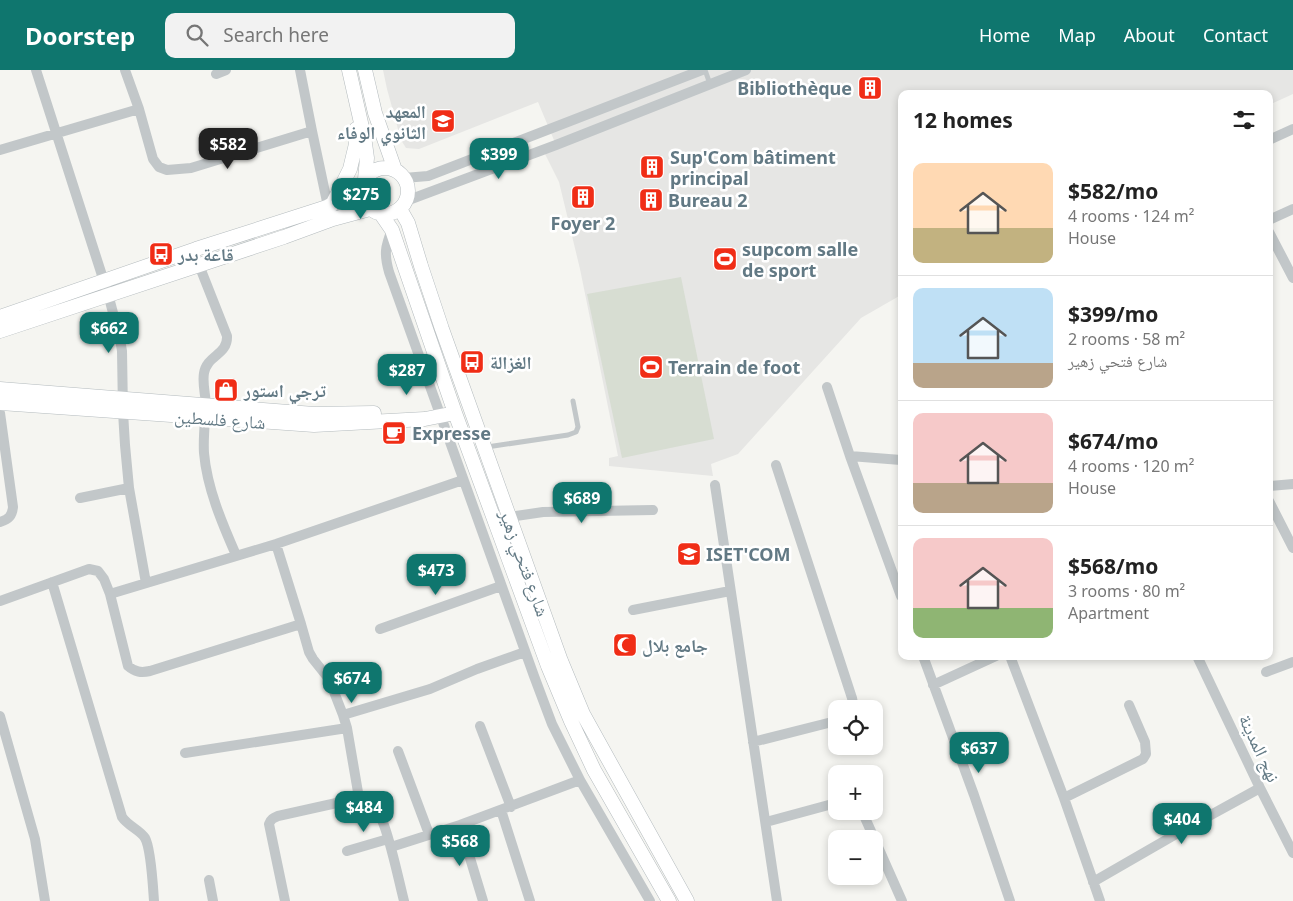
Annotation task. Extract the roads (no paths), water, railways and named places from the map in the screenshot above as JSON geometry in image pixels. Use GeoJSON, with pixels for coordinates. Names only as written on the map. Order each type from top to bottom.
{"type":"FeatureCollection","features":[{"type":"Feature","properties":{"kind":"street"},"geometry":{"type":"LineString","coordinates":[[36,70],[106,288],[120,339],[129,488],[146,582]]}},
{"type":"Feature","properties":{"kind":"street"},"geometry":{"type":"LineString","coordinates":[[125,70],[153,159],[159,167],[167,170],[191,168],[312,131]]}},
{"type":"Feature","properties":{"kind":"street"},"geometry":{"type":"LineString","coordinates":[[300,70],[331,210]]}},
{"type":"Feature","properties":{"kind":"street"},"geometry":{"type":"LineString","coordinates":[[349,70],[367,158],[362,196],[365,203],[375,212]]}},
{"type":"Feature","properties":{"kind":"street"},"geometry":{"type":"LineString","coordinates":[[365,70],[375,114],[400,174],[408,185],[409,193],[403,205]]}},
{"type":"Feature","properties":{"kind":"street"},"geometry":{"type":"LineString","coordinates":[[0,317],[199,265],[331,210],[363,184],[369,174],[375,170],[388,168],[400,174],[428,176],[704,70]]}},
{"type":"Feature","properties":{"kind":"street"},"geometry":{"type":"LineString","coordinates":[[0,331],[196,249],[331,210],[394,213],[403,205],[746,70]]}},
{"type":"Feature","properties":{"kind":"street"},"geometry":{"type":"LineString","coordinates":[[331,210],[350,169],[356,144],[356,103]]}},
{"type":"Feature","properties":{"kind":"street"},"geometry":{"type":"LineString","coordinates":[[0,150],[138,109]]}},
{"type":"Feature","properties":{"kind":"street"},"geometry":{"type":"LineString","coordinates":[[1273,138],[1293,129]]}},
{"type":"Feature","properties":{"kind":"street","name":"شارع فتحي زهير"},"geometry":{"type":"LineString","coordinates":[[403,205],[431,296],[508,517],[561,661],[583,714],[687,901]]}},
{"type":"Feature","properties":{"kind":"street"},"geometry":{"type":"LineString","coordinates":[[1273,218],[1293,209]]}},
{"type":"Feature","properties":{"kind":"street","name":"شارع فتحي زهير"},"geometry":{"type":"LineString","coordinates":[[375,212],[392,230],[446,411],[571,721],[594,770],[669,901]]}},
{"type":"Feature","properties":{"kind":"street"},"geometry":{"type":"LineString","coordinates":[[1273,240],[1293,278]]}},
{"type":"Feature","properties":{"kind":"street"},"geometry":{"type":"LineString","coordinates":[[199,265],[226,332],[227,339],[224,348],[208,362],[203,376],[205,412],[204,451],[206,466],[222,523],[236,555]]}},
{"type":"Feature","properties":{"kind":"street"},"geometry":{"type":"LineString","coordinates":[[827,387],[898,588]]}},
{"type":"Feature","properties":{"kind":"street","name":"شارع فلسطين"},"geometry":{"type":"LineString","coordinates":[[0,390],[314,425],[425,419],[446,411]]}},
{"type":"Feature","properties":{"kind":"street","name":"شارع فلسطين"},"geometry":{"type":"LineString","coordinates":[[0,403],[123,405]]}},
{"type":"Feature","properties":{"kind":"street"},"geometry":{"type":"LineString","coordinates":[[446,411],[463,480],[552,724],[580,780],[650,901]]}},
{"type":"Feature","properties":{"kind":"street"},"geometry":{"type":"LineString","coordinates":[[0,412],[13,507],[9,518],[0,522]]}},
{"type":"Feature","properties":{"kind":"street"},"geometry":{"type":"LineString","coordinates":[[850,456],[898,460]]}},
{"type":"Feature","properties":{"kind":"street"},"geometry":{"type":"LineString","coordinates":[[776,465],[852,700]]}},
{"type":"Feature","properties":{"kind":"street"},"geometry":{"type":"LineString","coordinates":[[110,594],[276,544],[463,480]]}},
{"type":"Feature","properties":{"kind":"street"},"geometry":{"type":"LineString","coordinates":[[1273,486],[1293,484]]}},
{"type":"Feature","properties":{"kind":"street"},"geometry":{"type":"LineString","coordinates":[[714,485],[777,901]]}},
{"type":"Feature","properties":{"kind":"street"},"geometry":{"type":"LineString","coordinates":[[80,498],[129,488]]}},
{"type":"Feature","properties":{"kind":"street"},"geometry":{"type":"LineString","coordinates":[[1273,508],[1293,548]]}},
{"type":"Feature","properties":{"kind":"street"},"geometry":{"type":"LineString","coordinates":[[508,517],[543,512],[653,510]]}},
{"type":"Feature","properties":{"kind":"street"},"geometry":{"type":"LineString","coordinates":[[276,544],[310,652],[313,659],[329,678],[343,715],[347,728],[358,798]]}},
{"type":"Feature","properties":{"kind":"street"},"geometry":{"type":"LineString","coordinates":[[0,601],[89,568],[95,569],[102,574],[110,594],[128,666],[137,672],[150,671],[301,624]]}},
{"type":"Feature","properties":{"kind":"street"},"geometry":{"type":"LineString","coordinates":[[52,582],[122,817],[126,823],[145,838],[148,847],[154,901]]}},
{"type":"Feature","properties":{"kind":"street"},"geometry":{"type":"LineString","coordinates":[[380,629],[501,586]]}},
{"type":"Feature","properties":{"kind":"street"},"geometry":{"type":"LineString","coordinates":[[633,610],[730,592]]}},
{"type":"Feature","properties":{"kind":"street"},"geometry":{"type":"LineString","coordinates":[[343,715],[430,689],[477,669],[525,652]]}},
{"type":"Feature","properties":{"kind":"street"},"geometry":{"type":"LineString","coordinates":[[924,660],[974,795],[1010,901]]}},
{"type":"Feature","properties":{"kind":"street"},"geometry":{"type":"LineString","coordinates":[[933,685],[987,660]]}},
{"type":"Feature","properties":{"kind":"street"},"geometry":{"type":"LineString","coordinates":[[1012,660],[1064,798],[1100,901]]}},
{"type":"Feature","properties":{"kind":"street","name":"نهج المدينة"},"geometry":{"type":"LineString","coordinates":[[1199,660],[1293,853]]}},
{"type":"Feature","properties":{"kind":"street"},"geometry":{"type":"LineString","coordinates":[[1266,672],[1293,662]]}},
{"type":"Feature","properties":{"kind":"street"},"geometry":{"type":"LineString","coordinates":[[1064,798],[1143,759],[1146,754],[1145,742],[1129,705]]}},
{"type":"Feature","properties":{"kind":"street"},"geometry":{"type":"LineString","coordinates":[[0,716],[36,839],[45,901]]}},
{"type":"Feature","properties":{"kind":"street"},"geometry":{"type":"LineString","coordinates":[[753,742],[828,724]]}},
{"type":"Feature","properties":{"kind":"street"},"geometry":{"type":"LineString","coordinates":[[480,726],[506,808],[530,901]]}},
{"type":"Feature","properties":{"kind":"street"},"geometry":{"type":"LineString","coordinates":[[185,753],[347,728]]}},
{"type":"Feature","properties":{"kind":"street"},"geometry":{"type":"LineString","coordinates":[[398,751],[429,834]]}},
{"type":"Feature","properties":{"kind":"street"},"geometry":{"type":"LineString","coordinates":[[347,851],[390,843],[460,825],[580,780]]}},
{"type":"Feature","properties":{"kind":"street"},"geometry":{"type":"LineString","coordinates":[[1094,882],[1260,788]]}},
{"type":"Feature","properties":{"kind":"street"},"geometry":{"type":"LineString","coordinates":[[285,901],[269,824],[270,820],[278,816],[358,798],[364,798],[373,804],[378,811],[390,843],[404,901]]}},
{"type":"Feature","properties":{"kind":"street"},"geometry":{"type":"LineString","coordinates":[[766,822],[828,805]]}},
{"type":"Feature","properties":{"kind":"street"},"geometry":{"type":"LineString","coordinates":[[866,820],[902,901]]}},
{"type":"Feature","properties":{"kind":"street"},"geometry":{"type":"LineString","coordinates":[[460,825],[483,901]]}},
{"type":"Feature","properties":{"kind":"street"},"geometry":{"type":"LineString","coordinates":[[209,880],[213,901]]}},
{"type":"Feature","properties":{"kind":"lane"},"geometry":{"type":"LineString","coordinates":[[704,70],[711,84]]}},
{"type":"Feature","properties":{"kind":"lane"},"geometry":{"type":"LineString","coordinates":[[484,447],[568,435],[576,432],[578,427],[573,401]]}},
{"type":"Feature","properties":{"kind":"place","name":"Bibliothèque"},"geometry":{"type":"Point","coordinates":[870,88]}},
{"type":"Feature","properties":{"kind":"place","name":"المعهد الثانوي الوفاء"},"geometry":{"type":"Point","coordinates":[443,121]}},
{"type":"Feature","properties":{"kind":"place","name":"Sup'Com bâtiment principal"},"geometry":{"type":"Point","coordinates":[652,167]}},
{"type":"Feature","properties":{"kind":"place","name":"Foyer 2"},"geometry":{"type":"Point","coordinates":[583,197]}},
{"type":"Feature","properties":{"kind":"place","name":"Bureau 2"},"geometry":{"type":"Point","coordinates":[651,200]}},
{"type":"Feature","properties":{"kind":"place","name":"قاعة بدر"},"geometry":{"type":"Point","coordinates":[161,254]}},
{"type":"Feature","properties":{"kind":"place","name":"supcom salle de sport"},"geometry":{"type":"Point","coordinates":[725,259]}},
{"type":"Feature","properties":{"kind":"place","name":"الغزالة"},"geometry":{"type":"Point","coordinates":[472,362]}},
{"type":"Feature","properties":{"kind":"place","name":"Terrain de foot"},"geometry":{"type":"Point","coordinates":[651,367]}},
{"type":"Feature","properties":{"kind":"place","name":"ترجي استور"},"geometry":{"type":"Point","coordinates":[226,390]}},
{"type":"Feature","properties":{"kind":"place","name":"Expresse"},"geometry":{"type":"Point","coordinates":[394,433]}},
{"type":"Feature","properties":{"kind":"place","name":"ISET'COM"},"geometry":{"type":"Point","coordinates":[689,554]}},
{"type":"Feature","properties":{"kind":"place","name":"جامع بلال"},"geometry":{"type":"Point","coordinates":[625,645]}}]}
